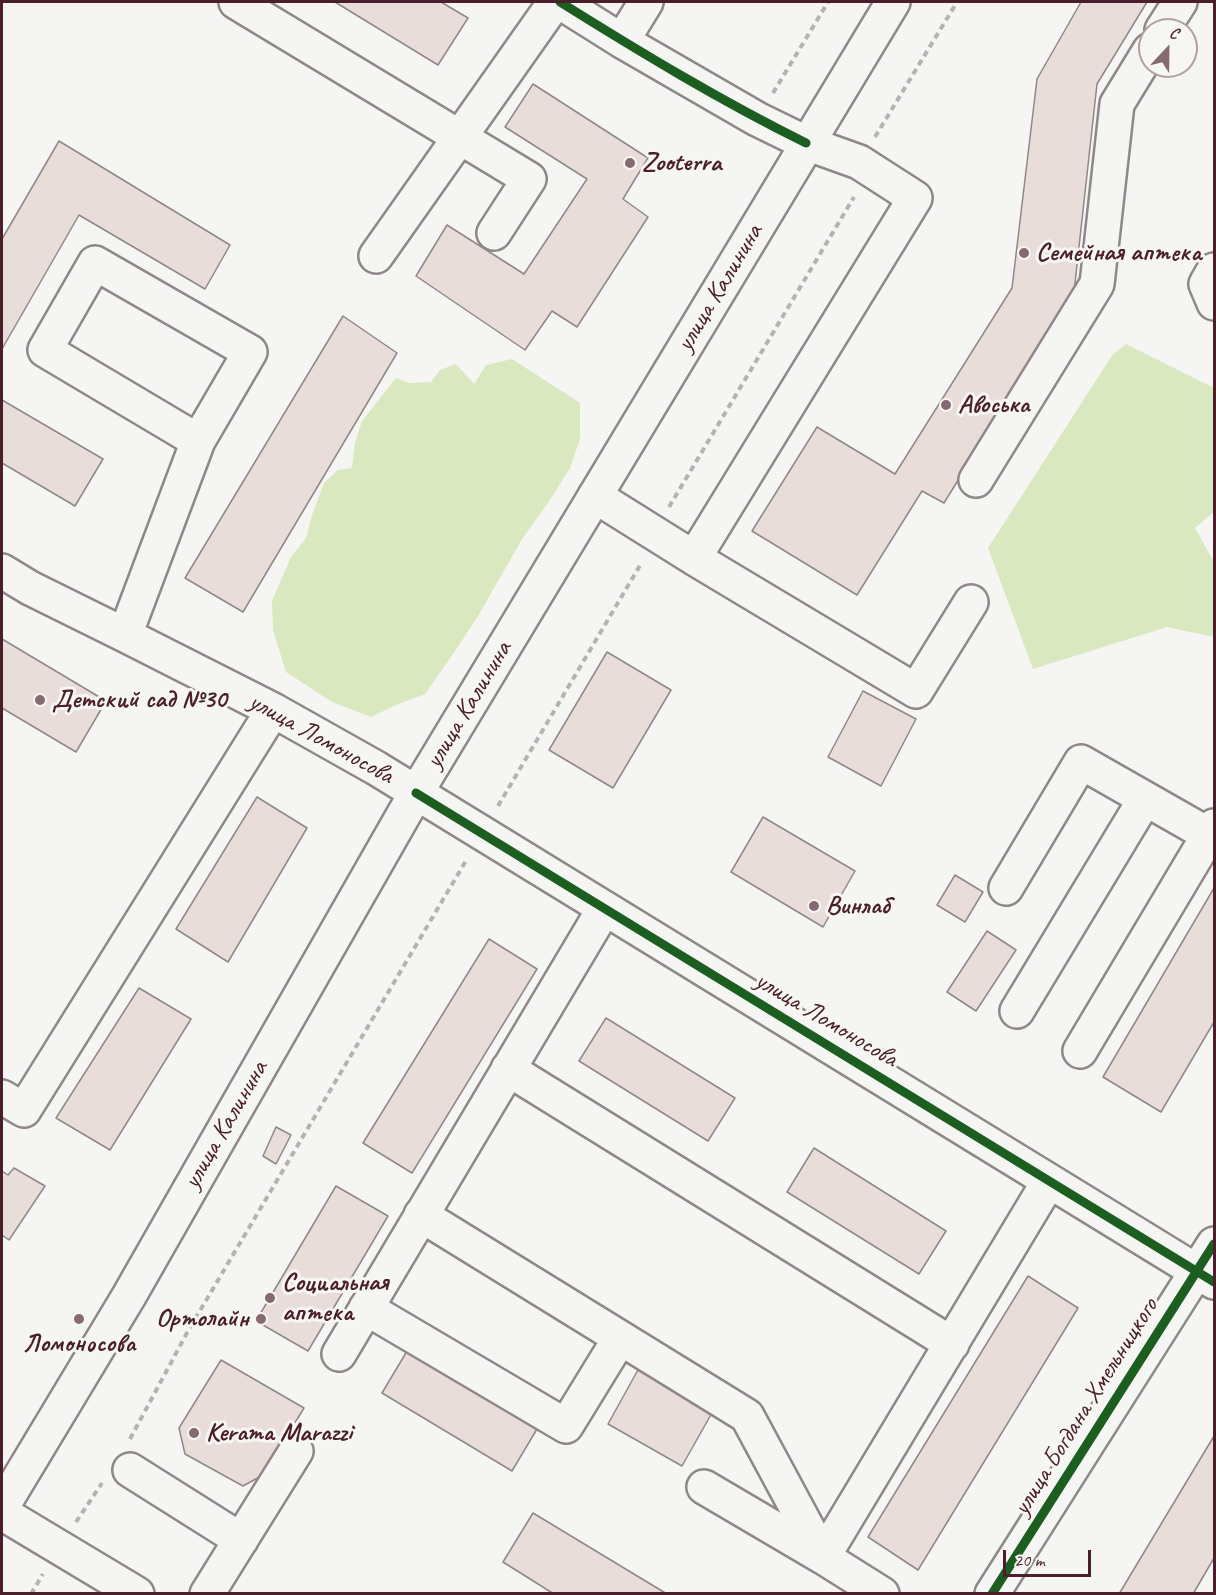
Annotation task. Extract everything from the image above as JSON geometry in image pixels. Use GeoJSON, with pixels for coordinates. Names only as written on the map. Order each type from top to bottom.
{"type":"FeatureCollection","features":[{"type":"Feature","properties":{"kind":"main road"},"geometry":{"type":"LineString","coordinates":[[236,2],[529,179],[494,233]]}},
{"type":"Feature","properties":{"kind":"main road"},"geometry":{"type":"LineString","coordinates":[[376,256],[555,2]]}},
{"type":"Feature","properties":{"kind":"main road"},"geometry":{"type":"LineString","coordinates":[[560,2],[622,41],[757,119],[806,143],[859,162],[915,198],[694,558]]}},
{"type":"Feature","properties":{"kind":"main road"},"geometry":{"type":"LineString","coordinates":[[622,41],[646,2]]}},
{"type":"Feature","properties":{"kind":"main road","name":"улица Калинина"},"geometry":{"type":"LineString","coordinates":[[2,1507],[129,1296],[416,793],[892,2]]}},
{"type":"Feature","properties":{"kind":"main road"},"geometry":{"type":"LineString","coordinates":[[1170,18],[1180,2]]}},
{"type":"Feature","properties":{"kind":"main road"},"geometry":{"type":"LineString","coordinates":[[976,480],[1097,284],[1117,104],[1138,70]]}},
{"type":"Feature","properties":{"kind":"main road"},"geometry":{"type":"LineString","coordinates":[[125,635],[198,441],[250,352],[95,263],[45,350],[198,441]]}},
{"type":"Feature","properties":{"kind":"main road"},"geometry":{"type":"LineString","coordinates":[[1215,270],[1206,284],[1215,303]]}},
{"type":"Feature","properties":{"kind":"main road"},"geometry":{"type":"LineString","coordinates":[[595,496],[916,691],[971,602]]}},
{"type":"Feature","properties":{"kind":"main road","name":"улица Ломоносова"},"geometry":{"type":"LineString","coordinates":[[2,571],[30,588],[273,710],[376,768],[1206,1277]]}},
{"type":"Feature","properties":{"kind":"main road"},"geometry":{"type":"LineString","coordinates":[[2,1097],[24,1110],[273,710]]}},
{"type":"Feature","properties":{"kind":"main road"},"geometry":{"type":"LineString","coordinates":[[1006,888],[1081,762],[1145,799],[1212,830],[1080,1051]]}},
{"type":"Feature","properties":{"kind":"main road"},"geometry":{"type":"LineString","coordinates":[[1017,1011],[1145,799]]}},
{"type":"Feature","properties":{"kind":"main road"},"geometry":{"type":"LineString","coordinates":[[339,1354],[604,909]]}},
{"type":"Feature","properties":{"kind":"main road"},"geometry":{"type":"LineString","coordinates":[[508,1069],[952,1344]]}},
{"type":"Feature","properties":{"kind":"main road"},"geometry":{"type":"LineString","coordinates":[[823,1557],[1049,1181]]}},
{"type":"Feature","properties":{"kind":"main road"},"geometry":{"type":"LineString","coordinates":[[421,1215],[747,1416],[823,1557]]}},
{"type":"Feature","properties":{"kind":"main road","name":"улица Богдана Хмельницкого"},"geometry":{"type":"LineString","coordinates":[[992,1593],[1206,1277],[1215,1244]]}},
{"type":"Feature","properties":{"kind":"main road"},"geometry":{"type":"LineString","coordinates":[[366,1308],[566,1426],[620,1338]]}},
{"type":"Feature","properties":{"kind":"main road"},"geometry":{"type":"LineString","coordinates":[[207,1593],[296,1451]]}},
{"type":"Feature","properties":{"kind":"main road"},"geometry":{"type":"LineString","coordinates":[[121,1463],[241,1540]]}},
{"type":"Feature","properties":{"kind":"main road"},"geometry":{"type":"LineString","coordinates":[[704,1487],[882,1593]]}},
{"type":"Feature","properties":{"kind":"main road"},"geometry":{"type":"LineString","coordinates":[[2,1513],[137,1593]]}},
{"type":"Feature","properties":{"kind":"path"},"geometry":{"type":"LineString","coordinates":[[757,119],[828,2]]}},
{"type":"Feature","properties":{"kind":"path"},"geometry":{"type":"LineString","coordinates":[[31,1593],[60,1547],[121,1463],[188,1331],[645,557],[653,533],[854,199],[859,162],[957,2]]}},
{"type":"Feature","properties":{"kind":"green space"},"geometry":{"type":"Polygon","coordinates":[[[1126,344],[1214,388],[1214,512],[1195,528],[1214,562],[1214,637],[1167,627],[1033,669],[988,548],[1113,354],[1126,344]]]}},
{"type":"Feature","properties":{"kind":"green space"},"geometry":{"type":"Polygon","coordinates":[[[512,359],[580,403],[580,439],[570,468],[522,539],[478,616],[425,694],[371,717],[332,702],[286,672],[273,630],[272,601],[291,557],[306,538],[324,483],[338,470],[352,468],[355,443],[362,421],[396,378],[408,383],[431,382],[440,370],[456,364],[474,384],[486,365],[512,359]]]}},
{"type":"Feature","properties":{"kind":"building"},"geometry":{"type":"Polygon","coordinates":[[[335,2],[441,2],[468,18],[438,65],[335,2]]]}},
{"type":"Feature","properties":{"kind":"building"},"geometry":{"type":"Polygon","coordinates":[[[1081,2],[1147,2],[1097,84],[1074,292],[944,503],[922,491],[857,595],[752,531],[817,427],[895,474],[1012,288],[1037,79],[1081,2]]]}},
{"type":"Feature","properties":{"kind":"building"},"geometry":{"type":"Polygon","coordinates":[[[533,84],[648,158],[623,199],[648,217],[577,327],[552,311],[525,350],[416,276],[447,225],[524,274],[587,179],[505,127],[533,84]]]}},
{"type":"Feature","properties":{"kind":"building"},"geometry":{"type":"Polygon","coordinates":[[[59,141],[230,245],[205,289],[79,215],[2,349],[2,239],[59,141]]]}},
{"type":"Feature","properties":{"kind":"building"},"geometry":{"type":"Polygon","coordinates":[[[343,316],[397,353],[243,612],[185,578],[343,316]]]}},
{"type":"Feature","properties":{"kind":"building"},"geometry":{"type":"Polygon","coordinates":[[[2,400],[103,459],[75,506],[2,463],[2,400]]]}},
{"type":"Feature","properties":{"kind":"building"},"geometry":{"type":"Polygon","coordinates":[[[2,639],[106,701],[76,752],[2,708],[2,639]]]}},
{"type":"Feature","properties":{"kind":"building"},"geometry":{"type":"Polygon","coordinates":[[[607,652],[671,690],[613,788],[549,750],[607,652]]]}},
{"type":"Feature","properties":{"kind":"building"},"geometry":{"type":"Polygon","coordinates":[[[863,691],[916,719],[881,786],[828,757],[863,691]]]}},
{"type":"Feature","properties":{"kind":"building"},"geometry":{"type":"Polygon","coordinates":[[[257,797],[307,828],[228,962],[176,929],[257,797]]]}},
{"type":"Feature","properties":{"kind":"building"},"geometry":{"type":"Polygon","coordinates":[[[763,817],[855,871],[823,927],[731,872],[763,817]]]}},
{"type":"Feature","properties":{"kind":"building"},"geometry":{"type":"Polygon","coordinates":[[[955,875],[983,892],[965,922],[937,905],[955,875]]]}},
{"type":"Feature","properties":{"kind":"building"},"geometry":{"type":"Polygon","coordinates":[[[1214,888],[1214,1022],[1161,1112],[1103,1077],[1214,888]]]}},
{"type":"Feature","properties":{"kind":"building"},"geometry":{"type":"Polygon","coordinates":[[[987,931],[1016,950],[976,1011],[947,992],[987,931]]]}},
{"type":"Feature","properties":{"kind":"building"},"geometry":{"type":"Polygon","coordinates":[[[489,939],[537,969],[412,1173],[363,1143],[489,939]]]}},
{"type":"Feature","properties":{"kind":"building"},"geometry":{"type":"Polygon","coordinates":[[[139,988],[191,1019],[110,1150],[56,1118],[139,988]]]}},
{"type":"Feature","properties":{"kind":"building"},"geometry":{"type":"Polygon","coordinates":[[[606,1018],[735,1098],[708,1141],[579,1061],[606,1018]]]}},
{"type":"Feature","properties":{"kind":"building"},"geometry":{"type":"Polygon","coordinates":[[[276,1127],[291,1135],[276,1164],[263,1156],[276,1127]]]}},
{"type":"Feature","properties":{"kind":"building"},"geometry":{"type":"Polygon","coordinates":[[[814,1148],[946,1231],[919,1274],[787,1192],[814,1148]]]}},
{"type":"Feature","properties":{"kind":"building"},"geometry":{"type":"Polygon","coordinates":[[[14,1168],[45,1186],[9,1240],[2,1235],[2,1171],[8,1175],[14,1168]]]}},
{"type":"Feature","properties":{"kind":"building"},"geometry":{"type":"Polygon","coordinates":[[[336,1186],[388,1216],[308,1351],[256,1321],[336,1186]]]}},
{"type":"Feature","properties":{"kind":"building"},"geometry":{"type":"Polygon","coordinates":[[[1028,1276],[1078,1308],[918,1570],[868,1537],[1028,1276]]]}},
{"type":"Feature","properties":{"kind":"building"},"geometry":{"type":"Polygon","coordinates":[[[410,1346],[540,1424],[512,1471],[382,1393],[410,1346]]]}},
{"type":"Feature","properties":{"kind":"building"},"geometry":{"type":"Polygon","coordinates":[[[221,1360],[304,1408],[263,1475],[243,1486],[185,1454],[179,1428],[221,1360]]]}},
{"type":"Feature","properties":{"kind":"building"},"geometry":{"type":"Polygon","coordinates":[[[639,1368],[713,1411],[682,1466],[608,1424],[639,1368]]]}},
{"type":"Feature","properties":{"kind":"building"},"geometry":{"type":"Polygon","coordinates":[[[1214,1436],[1214,1558],[1193,1594],[1119,1594],[1214,1436]]]}},
{"type":"Feature","properties":{"kind":"building"},"geometry":{"type":"Polygon","coordinates":[[[533,1513],[667,1594],[554,1594],[503,1562],[533,1513]]]}},
{"type":"Feature","properties":{"kind":"cycle path"},"geometry":{"type":"LineString","coordinates":[[560,2],[681,76],[806,143]]}},
{"type":"Feature","properties":{"kind":"cycle path"},"geometry":{"type":"LineString","coordinates":[[416,793],[1214,1282]]}},
{"type":"Feature","properties":{"kind":"cycle path"},"geometry":{"type":"LineString","coordinates":[[992,1594],[1214,1244]]}},
{"type":"Feature","properties":{"kind":"place","name":"Zooterra"},"geometry":{"type":"Point","coordinates":[630,163]}},
{"type":"Feature","properties":{"kind":"place","name":"Семейная аптека"},"geometry":{"type":"Point","coordinates":[1024,253]}},
{"type":"Feature","properties":{"kind":"place","name":"Авоська"},"geometry":{"type":"Point","coordinates":[946,405]}},
{"type":"Feature","properties":{"kind":"place","name":"Детский сад №30"},"geometry":{"type":"Point","coordinates":[40,700]}},
{"type":"Feature","properties":{"kind":"place","name":"Винлаб"},"geometry":{"type":"Point","coordinates":[814,906]}},
{"type":"Feature","properties":{"kind":"place","name":"Социальная аптека"},"geometry":{"type":"Point","coordinates":[270,1298]}},
{"type":"Feature","properties":{"kind":"place","name":"Ломоносова"},"geometry":{"type":"Point","coordinates":[79,1319]}},
{"type":"Feature","properties":{"kind":"place","name":"Ортолайн"},"geometry":{"type":"Point","coordinates":[261,1319]}},
{"type":"Feature","properties":{"kind":"place","name":"Kerama Marazzi"},"geometry":{"type":"Point","coordinates":[194,1433]}}]}
